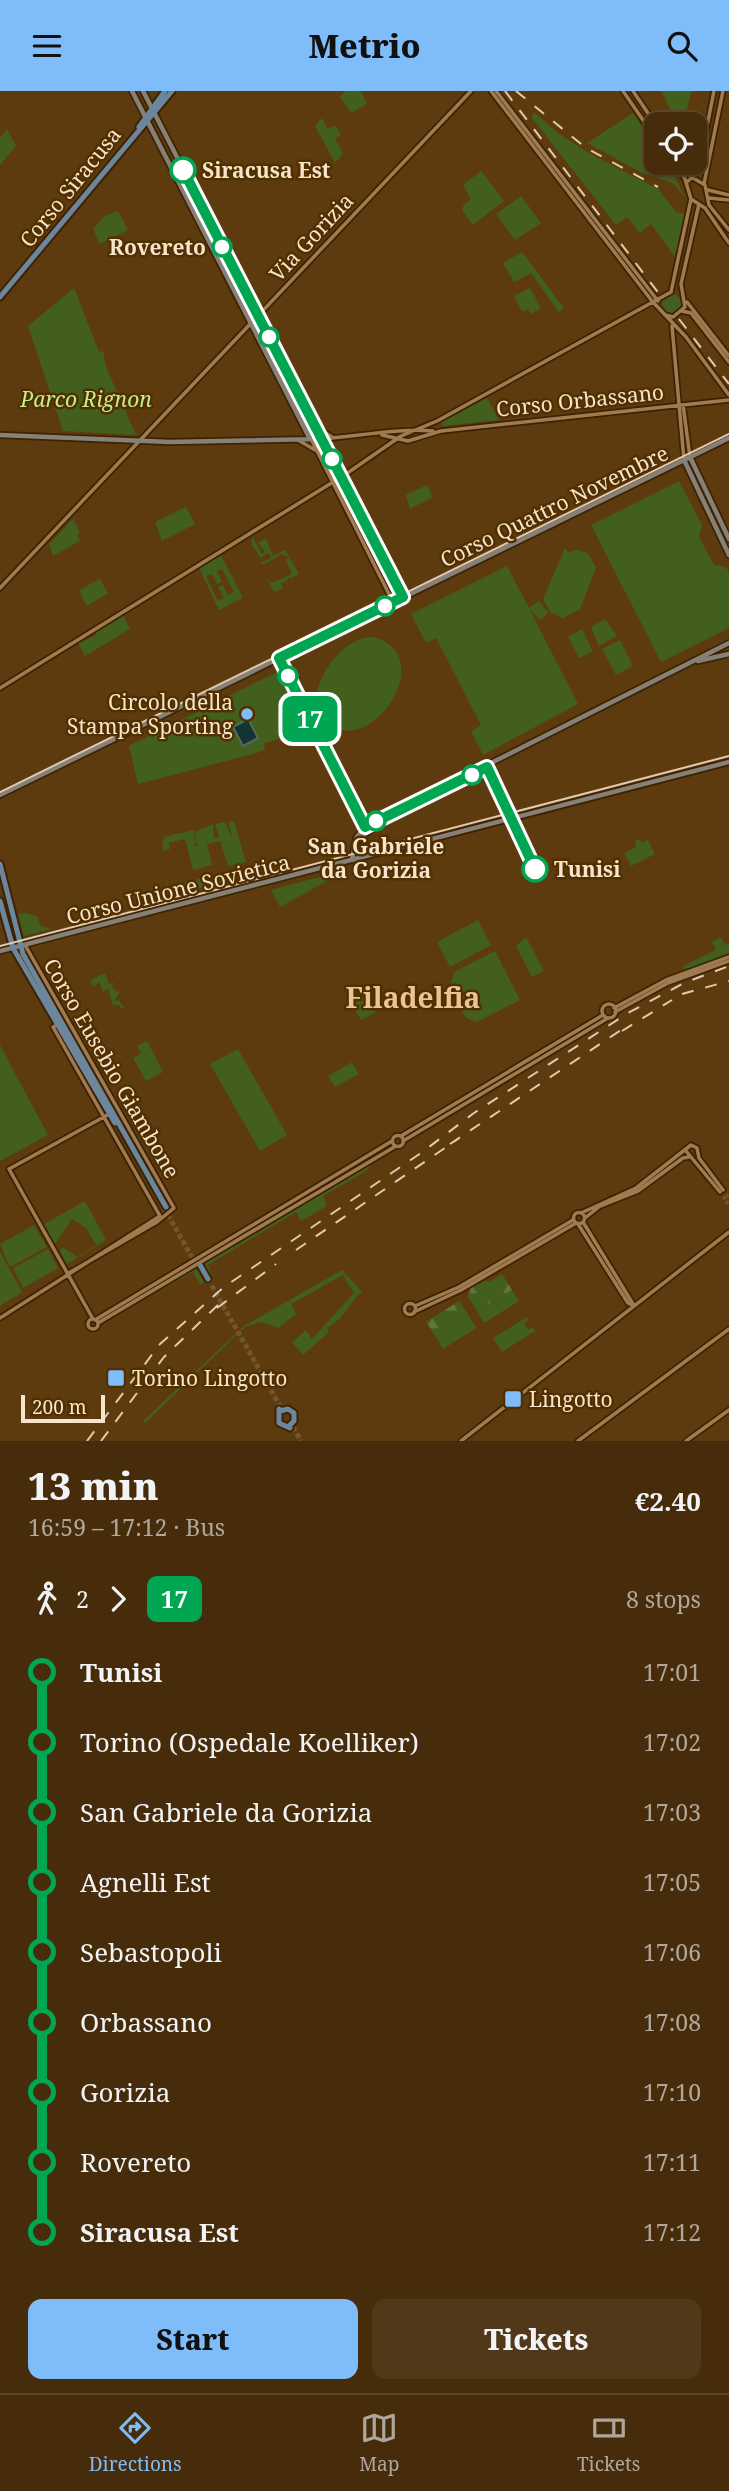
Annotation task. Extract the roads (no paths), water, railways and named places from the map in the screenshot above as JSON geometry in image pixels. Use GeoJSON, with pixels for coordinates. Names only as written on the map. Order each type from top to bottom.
{"type":"FeatureCollection","features":[{"type":"Feature","properties":{"kind":"main road"},"geometry":{"type":"LineString","coordinates":[[132,91],[311,439]]}},
{"type":"Feature","properties":{"kind":"main road"},"geometry":{"type":"LineString","coordinates":[[0,435],[140,441],[322,439],[143,91]]}},
{"type":"Feature","properties":{"kind":"main road","name":"Corso Siracusa"},"geometry":{"type":"LineString","coordinates":[[153,111],[165,91]]}},
{"type":"Feature","properties":{"kind":"main road","name":"Corso Siracusa"},"geometry":{"type":"LineString","coordinates":[[0,297],[172,91]]}},
{"type":"Feature","properties":{"kind":"main road"},"geometry":{"type":"LineString","coordinates":[[298,440],[305,428]]}},
{"type":"Feature","properties":{"kind":"main road","name":"Corso Quattro Novembre"},"geometry":{"type":"LineString","coordinates":[[0,795],[729,437]]}},
{"type":"Feature","properties":{"kind":"main road"},"geometry":{"type":"LineString","coordinates":[[690,457],[729,539]]}},
{"type":"Feature","properties":{"kind":"main road"},"geometry":{"type":"LineString","coordinates":[[684,460],[729,555]]}},
{"type":"Feature","properties":{"kind":"main road"},"geometry":{"type":"LineString","coordinates":[[352,860],[351,852],[358,833],[729,643]]}},
{"type":"Feature","properties":{"kind":"main road"},"geometry":{"type":"LineString","coordinates":[[694,662],[729,654]]}},
{"type":"Feature","properties":{"kind":"main road","name":"Corso Unione Sovietica"},"geometry":{"type":"LineString","coordinates":[[0,951],[729,762]]}},
{"type":"Feature","properties":{"kind":"main road"},"geometry":{"type":"LineString","coordinates":[[362,857],[363,837],[386,818]]}},
{"type":"Feature","properties":{"kind":"main road"},"geometry":{"type":"LineString","coordinates":[[0,864],[19,946]]}},
{"type":"Feature","properties":{"kind":"main road"},"geometry":{"type":"LineString","coordinates":[[0,901],[10,941],[19,946]]}},
{"type":"Feature","properties":{"kind":"main road","name":"Corso Eusebio Giambone"},"geometry":{"type":"LineString","coordinates":[[19,946],[109,1114],[165,1207]]}},
{"type":"Feature","properties":{"kind":"main road"},"geometry":{"type":"LineString","coordinates":[[198,1265],[207,1280]]}},
{"type":"Feature","properties":{"kind":"main road"},"geometry":{"type":"LineString","coordinates":[[281,1410],[294,1413],[291,1427],[278,1424],[281,1410]]}},
{"type":"Feature","properties":{"kind":"street","name":"Via Gorizia"},"geometry":{"type":"LineString","coordinates":[[0,588],[471,91]]}},
{"type":"Feature","properties":{"kind":"street"},"geometry":{"type":"LineString","coordinates":[[494,91],[671,324],[686,337],[729,397]]}},
{"type":"Feature","properties":{"kind":"street"},"geometry":{"type":"LineString","coordinates":[[623,91],[644,122]]}},
{"type":"Feature","properties":{"kind":"street"},"geometry":{"type":"LineString","coordinates":[[633,91],[647,112]]}},
{"type":"Feature","properties":{"kind":"street"},"geometry":{"type":"LineString","coordinates":[[686,184],[698,172],[714,91]]}},
{"type":"Feature","properties":{"kind":"street"},"geometry":{"type":"LineString","coordinates":[[704,184],[723,91]]}},
{"type":"Feature","properties":{"kind":"street"},"geometry":{"type":"LineString","coordinates":[[382,435],[408,441],[419,432],[645,308],[658,304],[671,292],[688,222],[691,199],[680,175]]}},
{"type":"Feature","properties":{"kind":"street"},"geometry":{"type":"LineString","coordinates":[[691,175],[704,184],[708,190],[708,199],[729,230]]}},
{"type":"Feature","properties":{"kind":"street"},"geometry":{"type":"LineString","coordinates":[[708,190],[729,197]]}},
{"type":"Feature","properties":{"kind":"street"},"geometry":{"type":"LineString","coordinates":[[729,197],[708,199],[699,204],[682,295],[729,355]]}},
{"type":"Feature","properties":{"kind":"street"},"geometry":{"type":"LineString","coordinates":[[691,199],[699,204],[729,243]]}},
{"type":"Feature","properties":{"kind":"street"},"geometry":{"type":"LineString","coordinates":[[688,222],[694,224]]}},
{"type":"Feature","properties":{"kind":"street"},"geometry":{"type":"LineString","coordinates":[[671,292],[682,295]]}},
{"type":"Feature","properties":{"kind":"street"},"geometry":{"type":"LineString","coordinates":[[664,315],[672,318],[682,311],[685,300]]}},
{"type":"Feature","properties":{"kind":"street"},"geometry":{"type":"LineString","coordinates":[[682,311],[691,313],[729,362]]}},
{"type":"Feature","properties":{"kind":"street"},"geometry":{"type":"LineString","coordinates":[[671,324],[684,460]]}},
{"type":"Feature","properties":{"kind":"street","name":"Corso Orbassano"},"geometry":{"type":"LineString","coordinates":[[435,432],[683,405],[729,397]]}},
{"type":"Feature","properties":{"kind":"street"},"geometry":{"type":"LineString","coordinates":[[683,405],[690,457]]}},
{"type":"Feature","properties":{"kind":"street"},"geometry":{"type":"LineString","coordinates":[[315,426],[333,438]]}},
{"type":"Feature","properties":{"kind":"street"},"geometry":{"type":"LineString","coordinates":[[403,597],[322,439],[382,435],[406,428],[419,432],[435,432]]}},
{"type":"Feature","properties":{"kind":"street"},"geometry":{"type":"LineString","coordinates":[[0,688],[397,439],[419,432],[435,432]]}},
{"type":"Feature","properties":{"kind":"street"},"geometry":{"type":"LineString","coordinates":[[327,449],[333,438]]}},
{"type":"Feature","properties":{"kind":"street"},"geometry":{"type":"LineString","coordinates":[[311,439],[393,602]]}},
{"type":"Feature","properties":{"kind":"street"},"geometry":{"type":"LineString","coordinates":[[298,440],[317,451]]}},
{"type":"Feature","properties":{"kind":"street","name":"Corso Eusebio Giambone"},"geometry":{"type":"LineString","coordinates":[[19,946],[109,1114],[159,1216],[67,1275]]}},
{"type":"Feature","properties":{"kind":"street"},"geometry":{"type":"LineString","coordinates":[[394,1144],[394,1137],[401,1136],[666,980],[729,959]]}},
{"type":"Feature","properties":{"kind":"street"},"geometry":{"type":"LineString","coordinates":[[605,1016],[604,1006],[610,1005],[615,1010]]}},
{"type":"Feature","properties":{"kind":"street"},"geometry":{"type":"LineString","coordinates":[[109,1114],[9,1169],[94,1320],[403,1141],[605,1016]]}},
{"type":"Feature","properties":{"kind":"street","name":"Corso Eusebio Giambone"},"geometry":{"type":"LineString","coordinates":[[60,1023],[174,1207],[157,1222],[67,1275]]}},
{"type":"Feature","properties":{"kind":"street"},"geometry":{"type":"LineString","coordinates":[[401,1136],[403,1141]]}},
{"type":"Feature","properties":{"kind":"street"},"geometry":{"type":"LineString","coordinates":[[634,1306],[575,1214],[636,1188],[689,1146],[694,1146],[698,1159],[722,1191]]}},
{"type":"Feature","properties":{"kind":"street"},"geometry":{"type":"LineString","coordinates":[[686,1151],[689,1157]]}},
{"type":"Feature","properties":{"kind":"street"},"geometry":{"type":"LineString","coordinates":[[581,1213],[579,1221],[459,1287],[415,1306],[409,1303],[404,1308],[408,1314],[461,1290],[579,1221],[600,1206],[638,1191],[682,1158],[698,1159]]}},
{"type":"Feature","properties":{"kind":"street"},"geometry":{"type":"LineString","coordinates":[[461,1441],[729,1232]]}},
{"type":"Feature","properties":{"kind":"street"},"geometry":{"type":"LineString","coordinates":[[0,1318],[67,1275]]}},
{"type":"Feature","properties":{"kind":"street"},"geometry":{"type":"LineString","coordinates":[[414,1312],[415,1306]]}},
{"type":"Feature","properties":{"kind":"street"},"geometry":{"type":"LineString","coordinates":[[578,1441],[729,1329]]}},
{"type":"Feature","properties":{"kind":"street"},"geometry":{"type":"LineString","coordinates":[[687,1441],[729,1410]]}},
{"type":"Feature","properties":{"kind":"water"},"geometry":{"type":"Polygon","coordinates":[[[248,719],[258,738],[243,746],[233,727],[248,719]]]}},
{"type":"Feature","properties":{"kind":"tunnel"},"geometry":{"type":"LineString","coordinates":[[723,1190],[729,1197]]}},
{"type":"Feature","properties":{"kind":"tunnel"},"geometry":{"type":"LineString","coordinates":[[720,1192],[729,1205]]}},
{"type":"Feature","properties":{"kind":"tunnel"},"geometry":{"type":"LineString","coordinates":[[164,1208],[197,1266]]}},
{"type":"Feature","properties":{"kind":"tunnel"},"geometry":{"type":"LineString","coordinates":[[208,1279],[281,1408]]}},
{"type":"Feature","properties":{"kind":"tunnel"},"geometry":{"type":"LineString","coordinates":[[293,1427],[301,1441]]}},
{"type":"Feature","properties":{"kind":"tram line"},"geometry":{"type":"LineString","coordinates":[[0,792],[729,434]]}},
{"type":"Feature","properties":{"kind":"tram line"},"geometry":{"type":"LineString","coordinates":[[0,946],[729,756]]}},
{"type":"Feature","properties":{"kind":"railway"},"geometry":{"type":"LineString","coordinates":[[505,91],[660,295]]}},
{"type":"Feature","properties":{"kind":"railway"},"geometry":{"type":"LineString","coordinates":[[516,91],[586,148],[658,187]]}},
{"type":"Feature","properties":{"kind":"railway"},"geometry":{"type":"LineString","coordinates":[[679,319],[729,384]]}},
{"type":"Feature","properties":{"kind":"railway"},"geometry":{"type":"LineString","coordinates":[[87,1441],[160,1344],[224,1287],[421,1153],[474,1113],[628,1013],[684,983],[729,966]]}},
{"type":"Feature","properties":{"kind":"railway"},"geometry":{"type":"LineString","coordinates":[[682,994],[729,981]]}},
{"type":"Feature","properties":{"kind":"railway"},"geometry":{"type":"LineString","coordinates":[[622,1031],[672,1000]]}},
{"type":"Feature","properties":{"kind":"railway"},"geometry":{"type":"LineString","coordinates":[[450,1144],[627,1026]]}},
{"type":"Feature","properties":{"kind":"railway"},"geometry":{"type":"LineString","coordinates":[[296,1250],[458,1139]]}},
{"type":"Feature","properties":{"kind":"railway"},"geometry":{"type":"LineString","coordinates":[[217,1308],[276,1264]]}},
{"type":"Feature","properties":{"kind":"railway"},"geometry":{"type":"LineString","coordinates":[[101,1441],[164,1357],[222,1301]]}},
{"type":"Feature","properties":{"kind":"place","name":"Siracusa Est"},"geometry":{"type":"Point","coordinates":[183,170]}},
{"type":"Feature","properties":{"kind":"place","name":"Rovereto"},"geometry":{"type":"Point","coordinates":[222,247]}},
{"type":"Feature","properties":{"kind":"place","name":"Circolo della Stampa Sporting"},"geometry":{"type":"Point","coordinates":[247,714]}},
{"type":"Feature","properties":{"kind":"place","name":"San Gabriele da Gorizia"},"geometry":{"type":"Point","coordinates":[376,821]}},
{"type":"Feature","properties":{"kind":"place","name":"Tunisi"},"geometry":{"type":"Point","coordinates":[535,869]}},
{"type":"Feature","properties":{"kind":"place","name":"Torino Lingotto"},"geometry":{"type":"Point","coordinates":[116,1378]}},
{"type":"Feature","properties":{"kind":"place","name":"Lingotto"},"geometry":{"type":"Point","coordinates":[513,1399]}},
{"type":"Feature","properties":{"kind":"district","name":"Filadelfia"},"geometry":{"type":"Point","coordinates":[413,997]}},
{"type":"Feature","properties":{"kind":"park label","name":"Parco Rignon"},"geometry":{"type":"Point","coordinates":[86,399]}}]}
